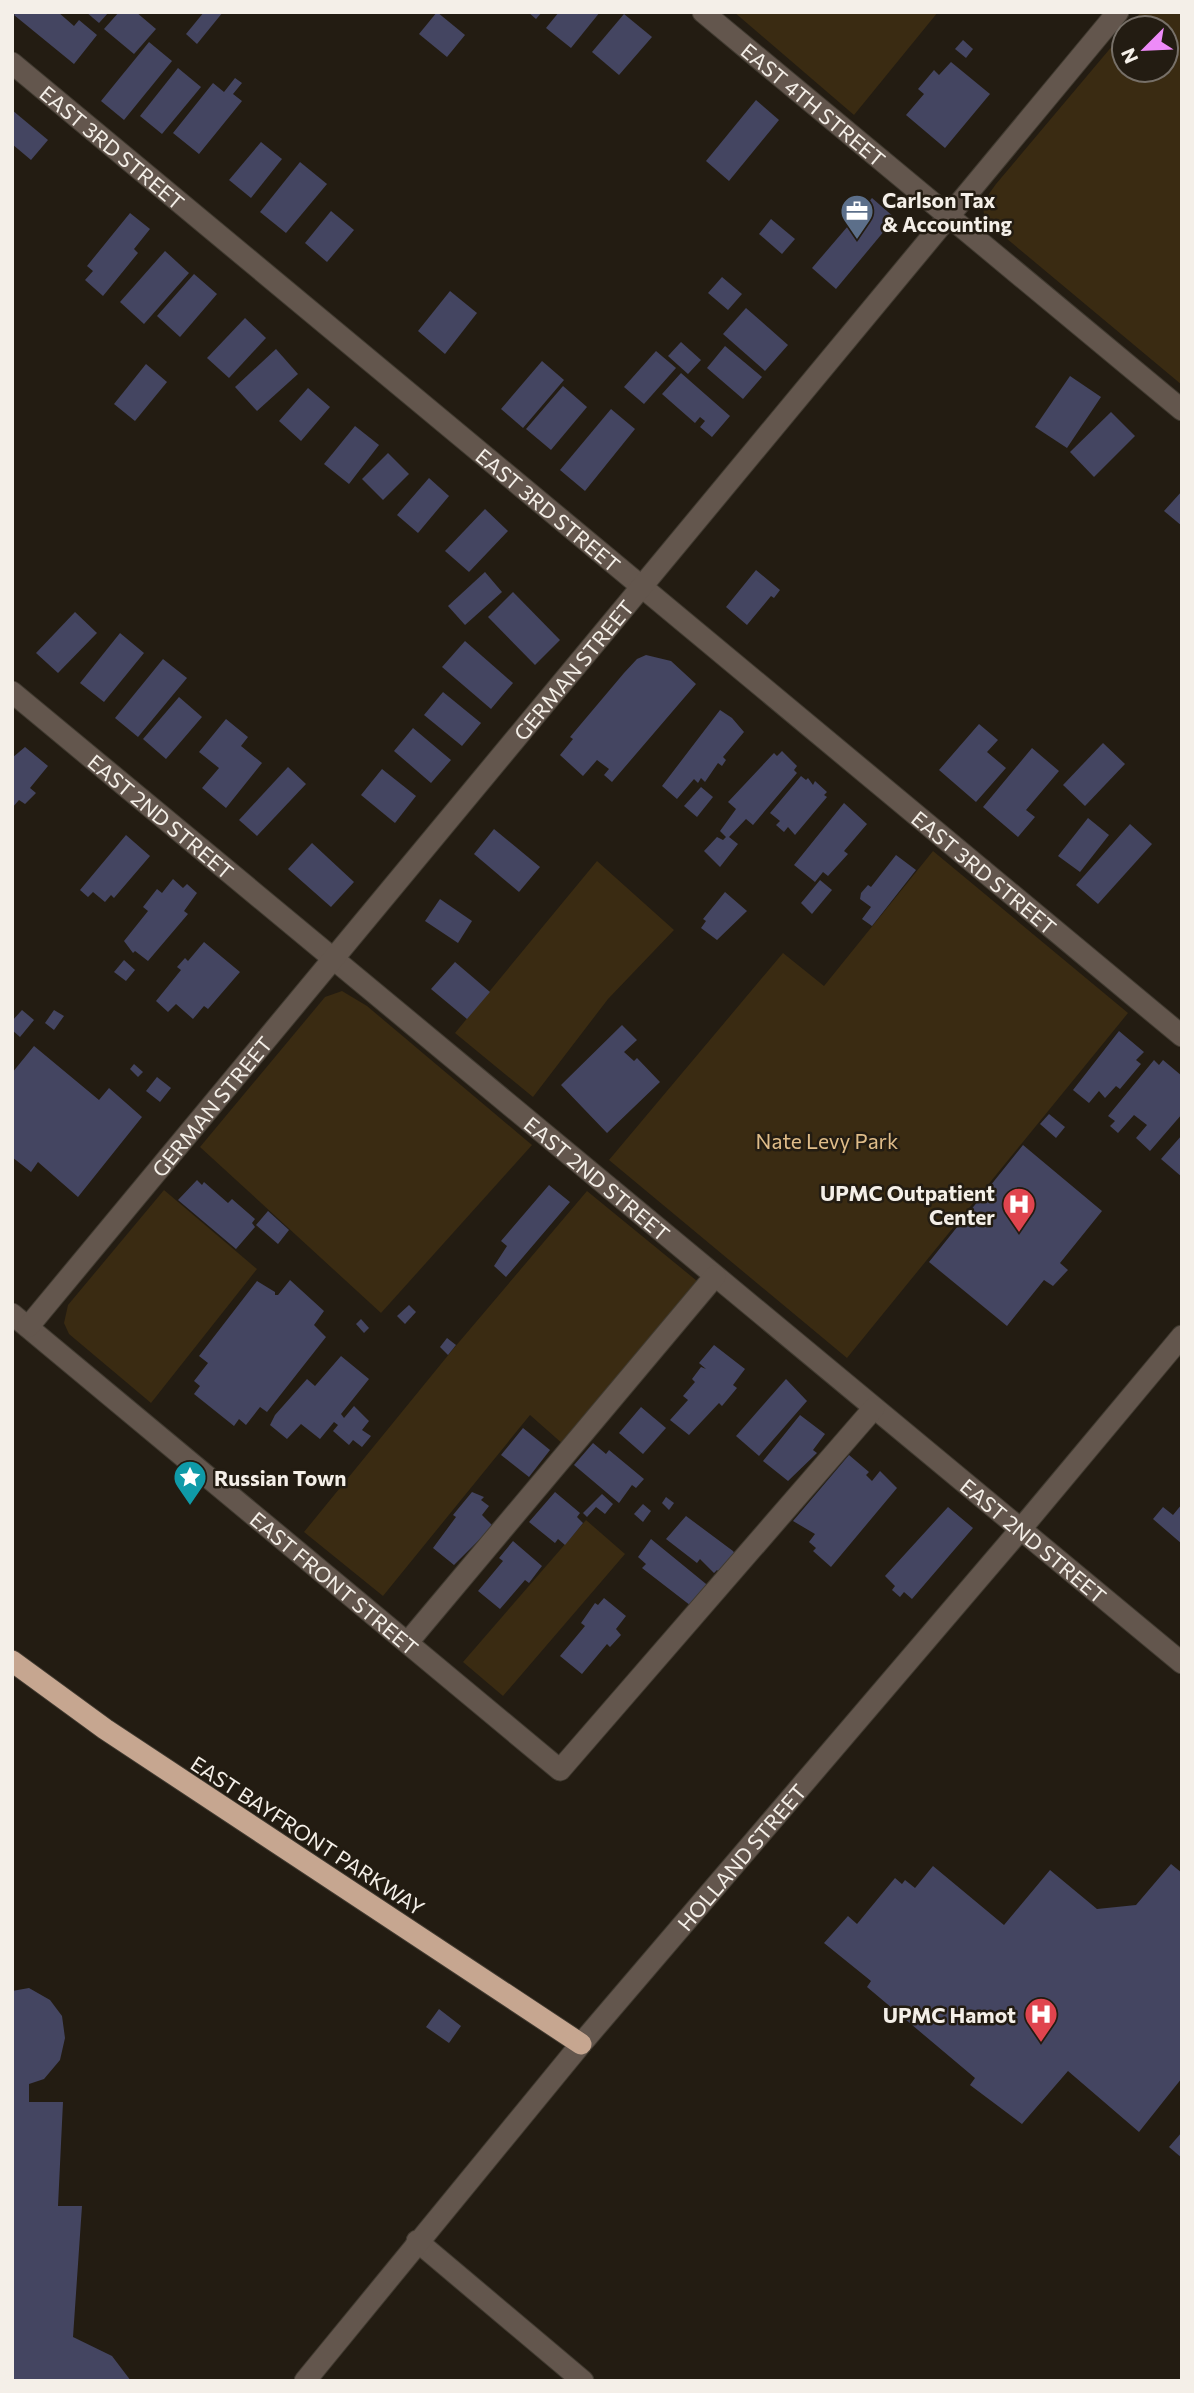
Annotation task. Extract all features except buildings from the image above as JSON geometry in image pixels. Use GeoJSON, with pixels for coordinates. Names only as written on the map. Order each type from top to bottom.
{"type":"FeatureCollection","features":[{"type":"Feature","properties":{"kind":"highway","name":"EAST BAYFRONT PARKWAY"},"geometry":{"type":"LineString","coordinates":[[12,1661],[105,1730],[581,2044]]}},
{"type":"Feature","properties":{"kind":"street","name":"EAST 4TH STREET"},"geometry":{"type":"LineString","coordinates":[[703,12],[1182,410]]}},
{"type":"Feature","properties":{"kind":"street","name":"GERMAN STREET"},"geometry":{"type":"LineString","coordinates":[[20,1320],[332,958],[950,218],[1118,12]]}},
{"type":"Feature","properties":{"kind":"street","name":"EAST 3RD STREET"},"geometry":{"type":"LineString","coordinates":[[12,64],[1182,1036]]}},
{"type":"Feature","properties":{"kind":"street","name":"EAST 2ND STREET"},"geometry":{"type":"LineString","coordinates":[[12,692],[1182,1663]]}},
{"type":"Feature","properties":{"kind":"street"},"geometry":{"type":"LineString","coordinates":[[408,1642],[715,1276]]}},
{"type":"Feature","properties":{"kind":"street","name":"EAST FRONT STREET"},"geometry":{"type":"LineString","coordinates":[[20,1320],[560,1770],[874,1408]]}},
{"type":"Feature","properties":{"kind":"street","name":"HOLLAND STREET"},"geometry":{"type":"LineString","coordinates":[[305,2381],[581,2044],[1182,1336]]}},
{"type":"Feature","properties":{"kind":"street"},"geometry":{"type":"LineString","coordinates":[[417,2241],[583,2381]]}},
{"type":"Feature","properties":{"kind":"green space"},"geometry":{"type":"Polygon","coordinates":[[[734,12],[938,12],[854,115],[734,12]]]}},
{"type":"Feature","properties":{"kind":"green space"},"geometry":{"type":"Polygon","coordinates":[[[1182,12],[1182,385],[988,223],[984,212],[986,198],[996,184],[1110,49],[1110,84],[1180,84],[1180,14],[1139,14],[1182,12]]]}},
{"type":"Feature","properties":{"kind":"green space","name":"Nate Levy Park"},"geometry":{"type":"Polygon","coordinates":[[[933,851],[1128,1013],[847,1358],[609,1160],[783,953],[824,986],[933,851]]]}},
{"type":"Feature","properties":{"kind":"green space"},"geometry":{"type":"Polygon","coordinates":[[[597,861],[674,930],[608,999],[533,1097],[455,1033],[597,861]]]}},
{"type":"Feature","properties":{"kind":"green space"},"geometry":{"type":"Polygon","coordinates":[[[342,991],[367,1006],[532,1145],[381,1313],[200,1147],[325,997],[342,991]]]}},
{"type":"Feature","properties":{"kind":"green space"},"geometry":{"type":"Polygon","coordinates":[[[164,1190],[257,1269],[151,1403],[69,1334],[64,1323],[68,1305],[164,1190]]]}},
{"type":"Feature","properties":{"kind":"green space"},"geometry":{"type":"Polygon","coordinates":[[[587,1191],[697,1281],[564,1445],[530,1415],[383,1596],[304,1532],[587,1191]]]}},
{"type":"Feature","properties":{"kind":"green space"},"geometry":{"type":"Polygon","coordinates":[[[586,1520],[625,1554],[503,1696],[463,1662],[586,1520]]]}},
{"type":"Feature","properties":{"kind":"place","name":"Carlson Tax & Accounting"},"geometry":{"type":"Point","coordinates":[857,241]}},
{"type":"Feature","properties":{"kind":"place","name":"UPMC Outpatient Center"},"geometry":{"type":"Point","coordinates":[1019,1234]}},
{"type":"Feature","properties":{"kind":"place","name":"Russian Town"},"geometry":{"type":"Point","coordinates":[190,1507]}},
{"type":"Feature","properties":{"kind":"place","name":"UPMC Hamot"},"geometry":{"type":"Point","coordinates":[1041,2044]}}]}
